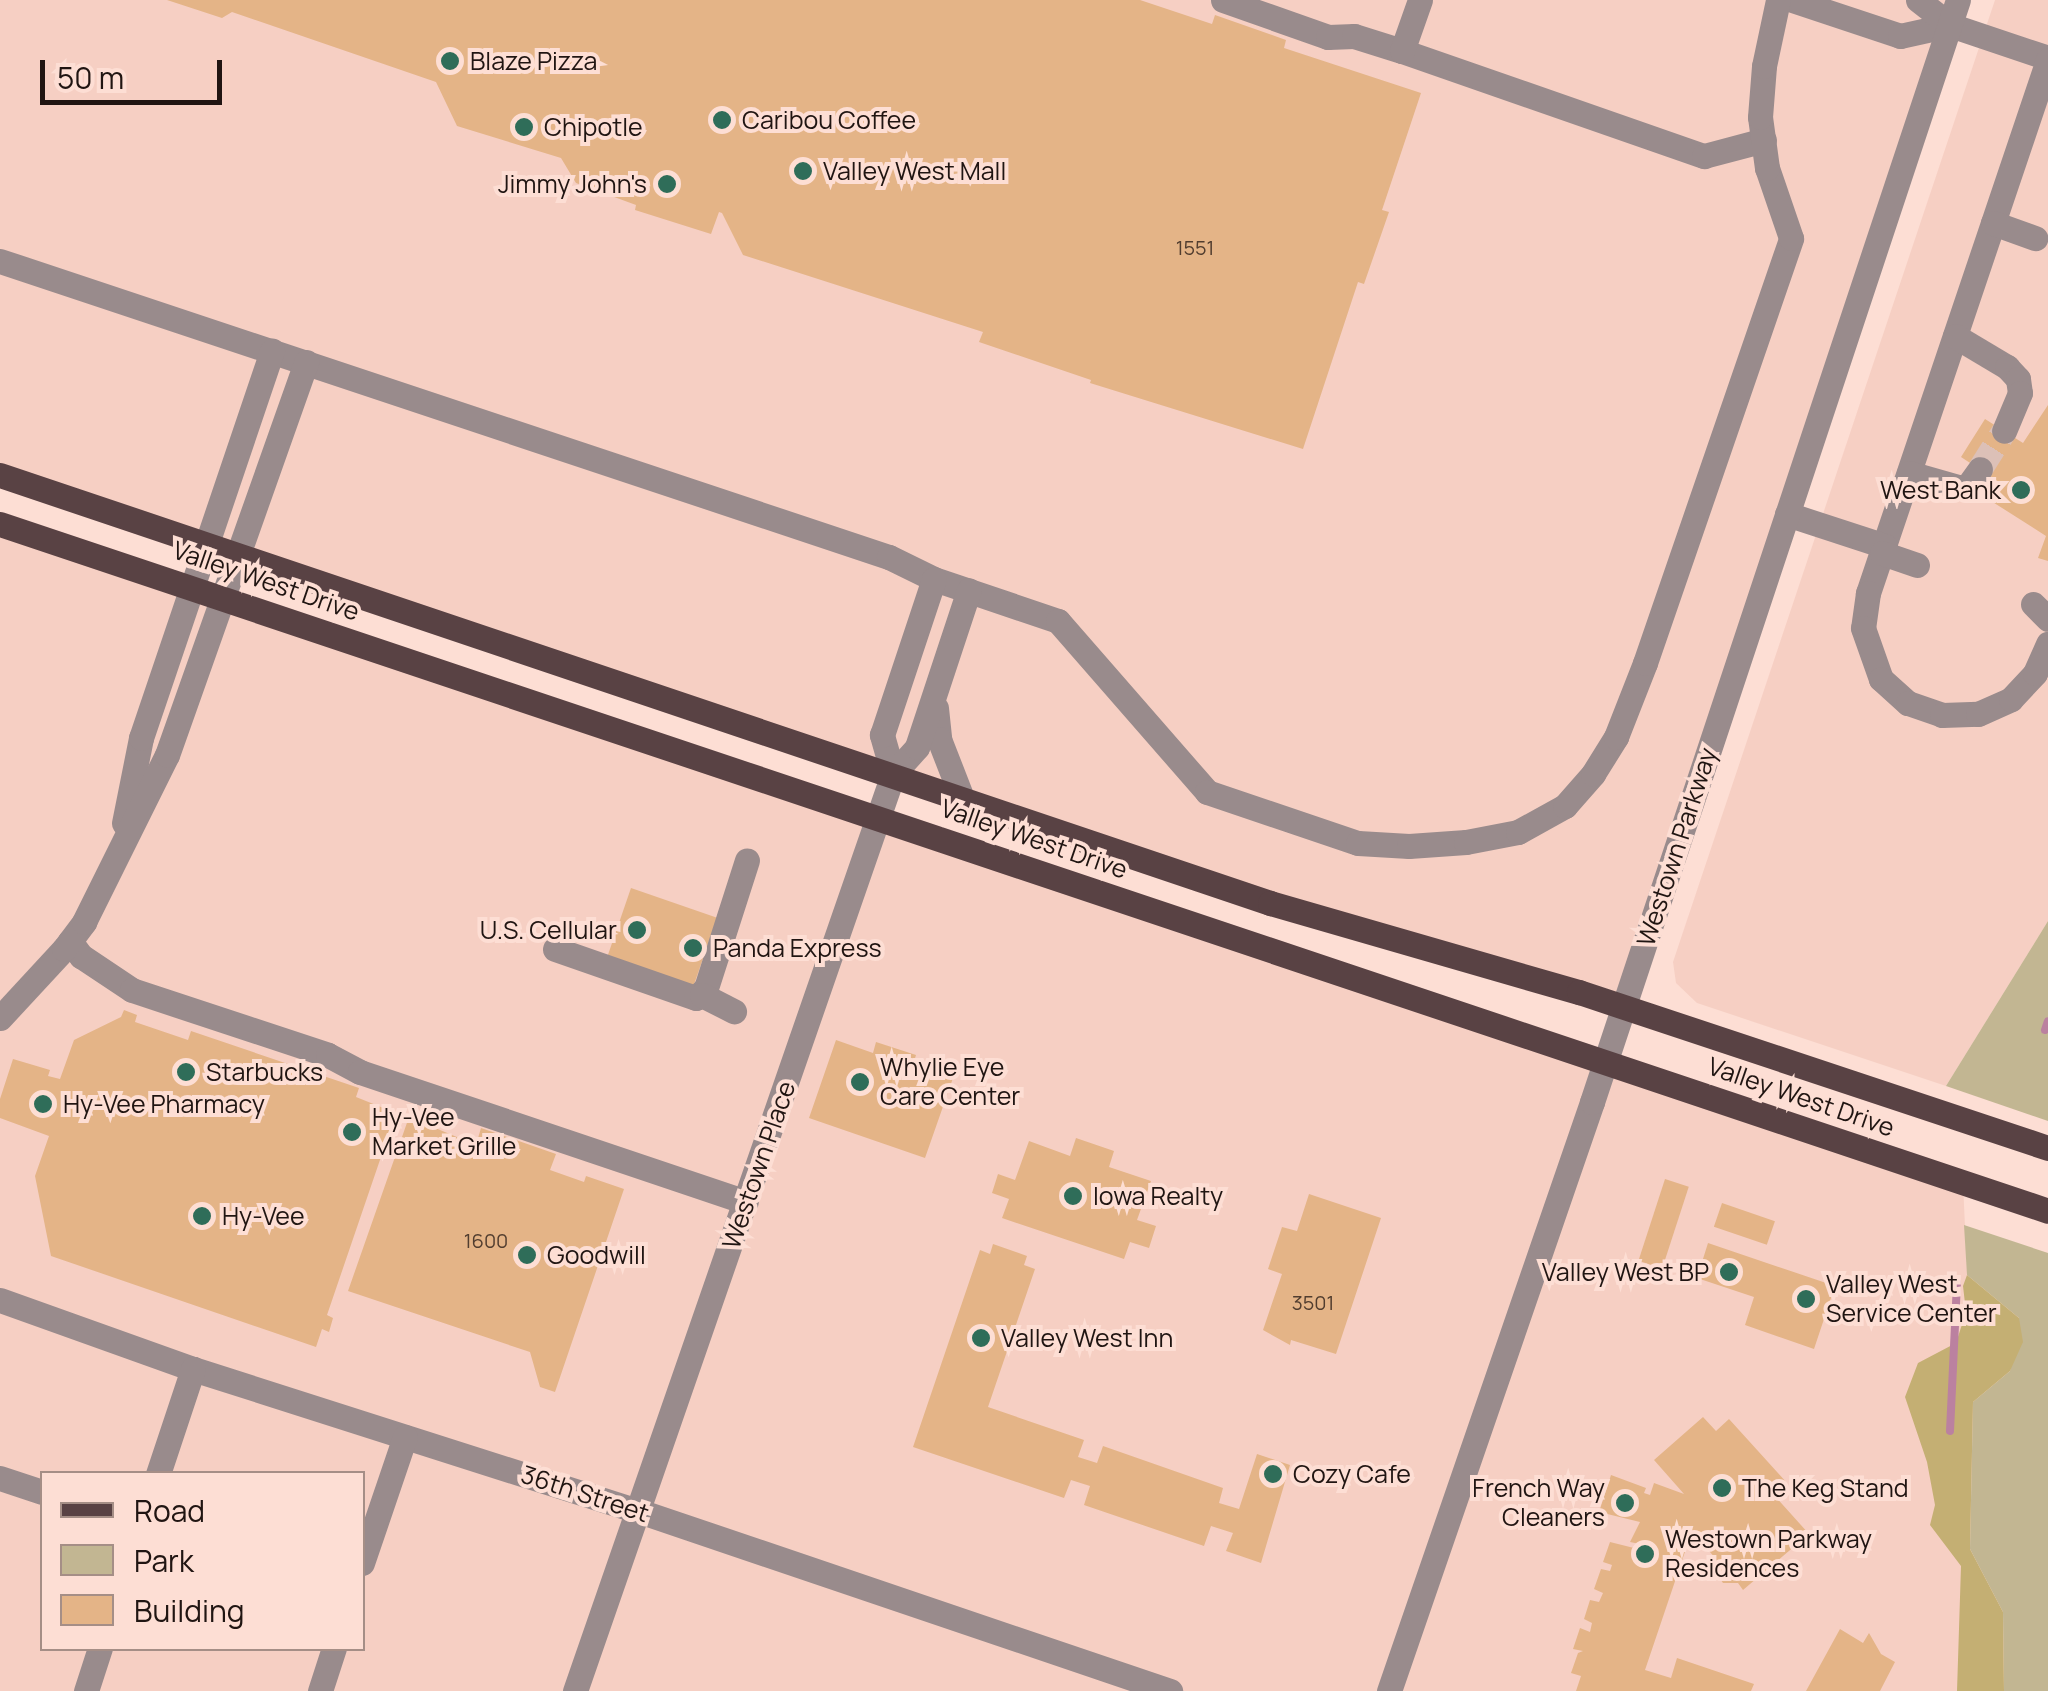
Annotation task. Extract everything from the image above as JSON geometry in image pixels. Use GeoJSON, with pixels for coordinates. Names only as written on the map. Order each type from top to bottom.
{"type":"FeatureCollection","features":[{"type":"Feature","properties":{"kind":"main road","name":"Valley West Drive"},"geometry":{"type":"LineString","coordinates":[[0,475],[1270,903],[1624,1007],[2048,1148]]}},
{"type":"Feature","properties":{"kind":"main road","name":"Valley West Drive"},"geometry":{"type":"LineString","coordinates":[[0,524],[2048,1211]]}},
{"type":"Feature","properties":{"kind":"street"},"geometry":{"type":"LineString","coordinates":[[1223,0],[1328,37],[1354,36],[1402,51],[1704,156],[1764,140]]}},
{"type":"Feature","properties":{"kind":"street"},"geometry":{"type":"LineString","coordinates":[[1402,51],[1420,0]]}},
{"type":"Feature","properties":{"kind":"street"},"geometry":{"type":"LineString","coordinates":[[0,260],[889,557],[934,578],[1058,621],[1186,773],[1207,792],[1232,804],[1358,843],[1382,846],[1466,842],[1518,832],[1565,806],[1593,774],[1616,737],[1791,238],[1767,168],[1764,140],[1764,66],[1778,0]]}},
{"type":"Feature","properties":{"kind":"street"},"geometry":{"type":"LineString","coordinates":[[1792,0],[1900,36],[1950,25]]}},
{"type":"Feature","properties":{"kind":"street"},"geometry":{"type":"LineString","coordinates":[[1918,0],[1950,25],[2047,64],[1864,610],[1866,646],[1881,679],[1908,703],[1942,715],[1978,714],[1995,708],[2024,687],[2048,644]]}},
{"type":"Feature","properties":{"kind":"street","name":"Westown Parkway"},"geometry":{"type":"LineString","coordinates":[[1389,1691],[1624,1007],[1958,0]]}},
{"type":"Feature","properties":{"kind":"street"},"geometry":{"type":"LineString","coordinates":[[1993,223],[2035,238]]}},
{"type":"Feature","properties":{"kind":"street"},"geometry":{"type":"LineString","coordinates":[[1955,336],[2007,366],[2018,379],[2020,394],[2004,431]]}},
{"type":"Feature","properties":{"kind":"street"},"geometry":{"type":"LineString","coordinates":[[115,862],[141,738],[272,351]]}},
{"type":"Feature","properties":{"kind":"street"},"geometry":{"type":"LineString","coordinates":[[0,1018],[70,942],[115,862],[167,754],[306,362]]}},
{"type":"Feature","properties":{"kind":"street"},"geometry":{"type":"LineString","coordinates":[[1909,473],[1958,488],[1967,487],[1980,470]]}},
{"type":"Feature","properties":{"kind":"street"},"geometry":{"type":"LineString","coordinates":[[1787,514],[1916,565]]}},
{"type":"Feature","properties":{"kind":"street"},"geometry":{"type":"LineString","coordinates":[[893,774],[882,736],[934,578]]}},
{"type":"Feature","properties":{"kind":"street"},"geometry":{"type":"LineString","coordinates":[[893,774],[917,747],[969,590]]}},
{"type":"Feature","properties":{"kind":"street"},"geometry":{"type":"LineString","coordinates":[[934,694],[938,739],[962,798]]}},
{"type":"Feature","properties":{"kind":"street","name":"Westown Place"},"geometry":{"type":"LineString","coordinates":[[575,1691],[893,774]]}},
{"type":"Feature","properties":{"kind":"street"},"geometry":{"type":"LineString","coordinates":[[555,949],[696,998],[702,995],[747,860]]}},
{"type":"Feature","properties":{"kind":"street"},"geometry":{"type":"LineString","coordinates":[[70,942],[81,956],[132,990],[328,1056],[376,1078],[746,1202]]}},
{"type":"Feature","properties":{"kind":"street"},"geometry":{"type":"LineString","coordinates":[[702,995],[734,1011]]}},
{"type":"Feature","properties":{"kind":"street","name":"36th Street"},"geometry":{"type":"LineString","coordinates":[[0,1300],[193,1369],[639,1511],[1170,1691]]}},
{"type":"Feature","properties":{"kind":"street"},"geometry":{"type":"LineString","coordinates":[[159,1471],[193,1369]]}},
{"type":"Feature","properties":{"kind":"street"},"geometry":{"type":"LineString","coordinates":[[365,1554],[405,1437]]}},
{"type":"Feature","properties":{"kind":"street"},"geometry":{"type":"LineString","coordinates":[[0,1478],[40,1491]]}},
{"type":"Feature","properties":{"kind":"street"},"geometry":{"type":"LineString","coordinates":[[86,1691],[99,1651]]}},
{"type":"Feature","properties":{"kind":"street"},"geometry":{"type":"LineString","coordinates":[[320,1691],[333,1651]]}},
{"type":"Feature","properties":{"kind":"shaded area","name":"Valley West Mall"},"geometry":{"type":"Polygon","coordinates":[[[0,0],[1958,0],[1624,1007],[0,475],[0,0]]]}},
{"type":"Feature","properties":{"kind":"shaded area"},"geometry":{"type":"Polygon","coordinates":[[[1995,0],[2048,0],[2048,921],[1946,1086],[1697,1003],[1676,983],[1673,962],[1995,0]]]}},
{"type":"Feature","properties":{"kind":"shaded area"},"geometry":{"type":"Polygon","coordinates":[[[0,524],[1963,1183],[1973,1402],[1966,1691],[0,1691],[0,524]]]}},
{"type":"Feature","properties":{"kind":"shaded area"},"geometry":{"type":"Polygon","coordinates":[[[1967,1275],[2019,1318],[2023,1342],[2010,1371],[1973,1402],[1970,1549],[2003,1612],[2004,1691],[1957,1691],[1961,1566],[1930,1525],[1935,1505],[1927,1462],[1905,1397],[1918,1363],[1956,1343],[1966,1312],[1963,1286],[1967,1275]]]}},
{"type":"Feature","properties":{"kind":"green space"},"geometry":{"type":"Polygon","coordinates":[[[2048,921],[2048,1121],[1946,1086],[2048,921]]]}},
{"type":"Feature","properties":{"kind":"green space"},"geometry":{"type":"Polygon","coordinates":[[[1964,1225],[2048,1253],[2048,1691],[2004,1691],[2003,1612],[1970,1549],[1973,1402],[2010,1371],[2019,1318],[1967,1275],[1964,1225]]]}},
{"type":"Feature","properties":{"kind":"building"},"geometry":{"type":"Polygon","coordinates":[[[167,0],[1140,0],[1212,24],[1215,15],[1286,40],[1284,48],[1421,93],[1382,210],[1389,212],[1364,284],[1358,282],[1303,449],[1090,383],[1091,380],[979,342],[983,332],[743,255],[722,213],[719,212],[711,234],[635,210],[636,205],[576,183],[561,158],[457,126],[436,82],[232,12],[222,18],[167,0]]]}},
{"type":"Feature","properties":{"kind":"building","name":"West Bank"},"geometry":{"type":"Polygon","coordinates":[[[2048,405],[2048,561],[2038,558],[2046,536],[1988,499],[1999,482],[1961,457],[1985,419],[2023,443],[2048,405]]]}},
{"type":"Feature","properties":{"kind":"building"},"geometry":{"type":"Polygon","coordinates":[[[631,888],[717,918],[692,990],[606,961],[631,888]]]}},
{"type":"Feature","properties":{"kind":"building","name":"Hy-Vee"},"geometry":{"type":"Polygon","coordinates":[[[124,1010],[137,1015],[135,1022],[188,1040],[191,1031],[359,1088],[356,1097],[396,1113],[327,1315],[333,1318],[329,1332],[322,1329],[316,1347],[51,1256],[35,1176],[49,1136],[0,1118],[0,1099],[13,1059],[50,1070],[48,1076],[60,1079],[74,1040],[121,1017],[124,1010]]]}},
{"type":"Feature","properties":{"kind":"building"},"geometry":{"type":"Polygon","coordinates":[[[836,1040],[873,1053],[876,1042],[916,1055],[913,1065],[953,1078],[925,1158],[809,1118],[836,1040]]]}},
{"type":"Feature","properties":{"kind":"building"},"geometry":{"type":"Polygon","coordinates":[[[409,1117],[476,1145],[481,1128],[556,1154],[550,1170],[584,1182],[586,1176],[624,1189],[555,1392],[540,1387],[530,1352],[348,1291],[409,1117]]]}},
{"type":"Feature","properties":{"kind":"building","name":"Iowa Realty"},"geometry":{"type":"Polygon","coordinates":[[[1076,1138],[1114,1151],[1109,1167],[1151,1181],[1137,1220],[1156,1226],[1149,1248],[1130,1242],[1124,1259],[1002,1218],[1009,1199],[992,1193],[998,1174],[1015,1180],[1029,1141],[1070,1156],[1076,1138]]]}},
{"type":"Feature","properties":{"kind":"building"},"geometry":{"type":"Polygon","coordinates":[[[1665,1179],[1689,1187],[1662,1269],[1638,1261],[1665,1179]]]}},
{"type":"Feature","properties":{"kind":"building","name":"Iowa Realty"},"geometry":{"type":"Polygon","coordinates":[[[1309,1194],[1381,1218],[1336,1354],[1291,1340],[1290,1345],[1263,1330],[1282,1274],[1268,1269],[1282,1227],[1297,1231],[1309,1194]]]}},
{"type":"Feature","properties":{"kind":"building"},"geometry":{"type":"Polygon","coordinates":[[[1722,1203],[1775,1221],[1767,1245],[1714,1227],[1722,1203]]]}},
{"type":"Feature","properties":{"kind":"building"},"geometry":{"type":"Polygon","coordinates":[[[1708,1243],[1835,1286],[1814,1349],[1745,1325],[1754,1297],[1697,1278],[1708,1243]]]}},
{"type":"Feature","properties":{"kind":"building","name":"Valley West Inn"},"geometry":{"type":"Polygon","coordinates":[[[993,1244],[1027,1256],[1024,1265],[1035,1269],[988,1407],[1084,1440],[1078,1457],[1097,1463],[1103,1446],[1223,1488],[1219,1503],[1239,1509],[1257,1454],[1290,1465],[1261,1563],[1226,1551],[1233,1533],[1211,1526],[1204,1546],[1084,1505],[1090,1486],[1071,1480],[1064,1498],[913,1447],[980,1250],[990,1254],[993,1244]]]}},
{"type":"Feature","properties":{"kind":"building","name":"Westown Parkway Residences"},"geometry":{"type":"Polygon","coordinates":[[[1703,1417],[1716,1431],[1729,1419],[1787,1483],[1774,1495],[1809,1534],[1743,1590],[1738,1583],[1723,1583],[1716,1573],[1716,1559],[1692,1531],[1645,1670],[1671,1678],[1677,1658],[1754,1684],[1751,1691],[1576,1691],[1581,1676],[1571,1673],[1578,1653],[1583,1651],[1573,1649],[1580,1628],[1590,1632],[1592,1623],[1584,1619],[1590,1600],[1599,1602],[1603,1593],[1594,1589],[1601,1569],[1610,1571],[1612,1565],[1603,1562],[1610,1542],[1638,1549],[1640,1544],[1630,1542],[1640,1522],[1599,1512],[1611,1475],[1646,1488],[1644,1493],[1650,1495],[1654,1483],[1684,1494],[1654,1460],[1703,1417]]]}},
{"type":"Feature","properties":{"kind":"building","name":"Westown Parkway Residences"},"geometry":{"type":"Polygon","coordinates":[[[1840,1629],[1863,1643],[1869,1633],[1881,1654],[1895,1662],[1880,1691],[1806,1691],[1840,1629]]]}},
{"type":"Feature","properties":{"kind":"waterway"},"geometry":{"type":"LineString","coordinates":[[2045,1030],[2048,1021]]}},
{"type":"Feature","properties":{"kind":"waterway"},"geometry":{"type":"LineString","coordinates":[[1950,1431],[1957,1282]]}},
{"type":"Feature","properties":{"kind":"tunnel"},"geometry":{"type":"LineString","coordinates":[[1980,469],[2004,431]]}},
{"type":"Feature","properties":{"kind":"place","name":"Blaze Pizza"},"geometry":{"type":"Point","coordinates":[450,61]}},
{"type":"Feature","properties":{"kind":"place","name":"Caribou Coffee"},"geometry":{"type":"Point","coordinates":[722,120]}},
{"type":"Feature","properties":{"kind":"place","name":"Chipotle"},"geometry":{"type":"Point","coordinates":[524,127]}},
{"type":"Feature","properties":{"kind":"place","name":"Valley West Mall"},"geometry":{"type":"Point","coordinates":[803,171]}},
{"type":"Feature","properties":{"kind":"place","name":"Jimmy John's"},"geometry":{"type":"Point","coordinates":[667,184]}},
{"type":"Feature","properties":{"kind":"place","name":"West Bank"},"geometry":{"type":"Point","coordinates":[2021,490]}},
{"type":"Feature","properties":{"kind":"place","name":"U.S. Cellular"},"geometry":{"type":"Point","coordinates":[637,930]}},
{"type":"Feature","properties":{"kind":"place","name":"Panda Express"},"geometry":{"type":"Point","coordinates":[693,948]}},
{"type":"Feature","properties":{"kind":"place","name":"Starbucks"},"geometry":{"type":"Point","coordinates":[186,1072]}},
{"type":"Feature","properties":{"kind":"place","name":"Whylie Eye Care Center"},"geometry":{"type":"Point","coordinates":[860,1082]}},
{"type":"Feature","properties":{"kind":"place","name":"Hy-Vee Pharmacy"},"geometry":{"type":"Point","coordinates":[43,1104]}},
{"type":"Feature","properties":{"kind":"place","name":"Hy-Vee Market Grille"},"geometry":{"type":"Point","coordinates":[352,1132]}},
{"type":"Feature","properties":{"kind":"place","name":"Iowa Realty"},"geometry":{"type":"Point","coordinates":[1073,1196]}},
{"type":"Feature","properties":{"kind":"place","name":"Hy-Vee"},"geometry":{"type":"Point","coordinates":[202,1216]}},
{"type":"Feature","properties":{"kind":"place","name":"Goodwill"},"geometry":{"type":"Point","coordinates":[527,1255]}},
{"type":"Feature","properties":{"kind":"place","name":"Valley West BP"},"geometry":{"type":"Point","coordinates":[1729,1272]}},
{"type":"Feature","properties":{"kind":"place","name":"Valley West Service Center"},"geometry":{"type":"Point","coordinates":[1806,1299]}},
{"type":"Feature","properties":{"kind":"place","name":"Valley West Inn"},"geometry":{"type":"Point","coordinates":[981,1338]}},
{"type":"Feature","properties":{"kind":"place","name":"Cozy Cafe"},"geometry":{"type":"Point","coordinates":[1273,1474]}},
{"type":"Feature","properties":{"kind":"place","name":"The Keg Stand"},"geometry":{"type":"Point","coordinates":[1722,1488]}},
{"type":"Feature","properties":{"kind":"place","name":"French Way Cleaners"},"geometry":{"type":"Point","coordinates":[1625,1503]}},
{"type":"Feature","properties":{"kind":"place","name":"Westown Parkway Residences"},"geometry":{"type":"Point","coordinates":[1645,1554]}}]}
